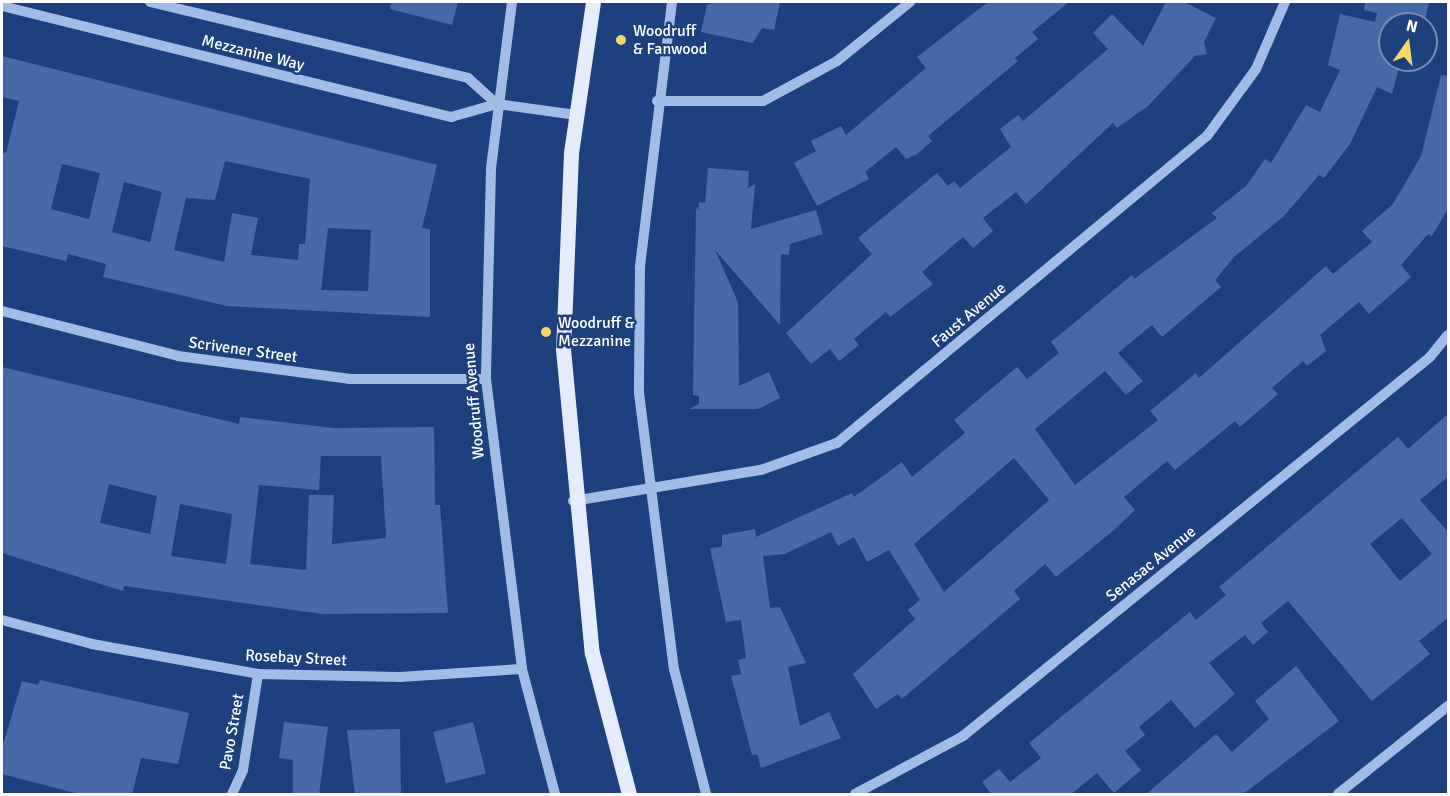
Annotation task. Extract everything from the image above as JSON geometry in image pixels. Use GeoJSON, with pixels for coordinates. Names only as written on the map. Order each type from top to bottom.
{"type":"FeatureCollection","features":[{"type":"Feature","properties":{"kind":"main road"},"geometry":{"type":"LineString","coordinates":[[592,2],[576,115],[563,305],[573,501],[592,653],[629,795]]}},
{"type":"Feature","properties":{"kind":"street","name":"Mezzanine Way"},"geometry":{"type":"LineString","coordinates":[[150,2],[468,78],[496,104]]}},
{"type":"Feature","properties":{"kind":"street","name":"Woodruff Avenue"},"geometry":{"type":"LineString","coordinates":[[513,2],[496,104],[486,243],[486,379],[522,669],[555,795]]}},
{"type":"Feature","properties":{"kind":"street"},"geometry":{"type":"LineString","coordinates":[[672,2],[657,101],[640,268],[639,393],[674,669],[706,795]]}},
{"type":"Feature","properties":{"kind":"street"},"geometry":{"type":"LineString","coordinates":[[657,101],[764,101],[837,61],[910,2]]}},
{"type":"Feature","properties":{"kind":"street","name":"Faust Avenue"},"geometry":{"type":"LineString","coordinates":[[573,501],[761,470],[837,443],[1207,136],[1256,69],[1285,2]]}},
{"type":"Feature","properties":{"kind":"street","name":"Mezzanine Way"},"geometry":{"type":"LineString","coordinates":[[2,6],[451,117],[496,104],[576,115]]}},
{"type":"Feature","properties":{"kind":"street","name":"Scrivener Street"},"geometry":{"type":"LineString","coordinates":[[2,310],[190,358],[350,379],[486,379]]}},
{"type":"Feature","properties":{"kind":"street","name":"Senasac Avenue"},"geometry":{"type":"LineString","coordinates":[[855,795],[963,736],[1430,357],[1449,335]]}},
{"type":"Feature","properties":{"kind":"street","name":"Rosebay Street"},"geometry":{"type":"LineString","coordinates":[[2,620],[92,644],[258,674],[400,677],[522,669]]}},
{"type":"Feature","properties":{"kind":"street","name":"Pavo Street"},"geometry":{"type":"LineString","coordinates":[[232,795],[243,770],[258,674]]}},
{"type":"Feature","properties":{"kind":"street"},"geometry":{"type":"LineString","coordinates":[[1338,795],[1449,706]]}},
{"type":"Feature","properties":{"kind":"building"},"geometry":{"type":"Polygon","coordinates":[[[391,2],[458,2],[452,25],[390,9],[391,2]]]}},
{"type":"Feature","properties":{"kind":"building"},"geometry":{"type":"Polygon","coordinates":[[[715,2],[780,2],[774,30],[762,28],[753,43],[701,32],[707,5],[715,2]]]}},
{"type":"Feature","properties":{"kind":"building"},"geometry":{"type":"Polygon","coordinates":[[[988,2],[1069,2],[1032,32],[1038,39],[1015,58],[1018,61],[928,136],[932,141],[917,154],[906,159],[896,147],[865,172],[869,179],[817,206],[794,163],[816,151],[811,141],[841,126],[846,135],[926,68],[917,57],[988,2]]]}},
{"type":"Feature","properties":{"kind":"building"},"geometry":{"type":"Polygon","coordinates":[[[1166,2],[1184,2],[1216,18],[1204,42],[1207,54],[1195,56],[1148,106],[1117,128],[1113,123],[1026,204],[1016,192],[983,218],[993,231],[973,248],[963,237],[922,272],[933,284],[890,317],[886,312],[854,339],[859,345],[839,361],[830,349],[811,364],[786,333],[872,254],[858,238],[937,173],[948,186],[954,181],[960,188],[1011,147],[1000,129],[1018,115],[1023,121],[1108,49],[1093,33],[1112,14],[1143,46],[1166,2]]]}},
{"type":"Feature","properties":{"kind":"building"},"geometry":{"type":"Polygon","coordinates":[[[1365,2],[1429,2],[1427,12],[1378,12],[1378,72],[1398,72],[1392,94],[1377,87],[1350,144],[1324,178],[1319,175],[1284,216],[1234,257],[1215,280],[1221,287],[1162,337],[1152,325],[1118,353],[1143,381],[1126,395],[1105,371],[1035,429],[1075,485],[1158,420],[1150,411],[1196,373],[1199,378],[1326,266],[1333,274],[1372,242],[1362,231],[1393,204],[1421,156],[1441,75],[1449,76],[1449,207],[1432,236],[1428,234],[1401,265],[1411,277],[1369,314],[1359,302],[1320,335],[1326,351],[1307,366],[1303,361],[1272,388],[1278,394],[1240,427],[1235,421],[1175,470],[1167,461],[1124,497],[1135,510],[1114,530],[1056,577],[1045,564],[1014,591],[1020,599],[902,699],[898,694],[876,709],[853,674],[915,619],[908,610],[920,600],[889,550],[867,562],[854,537],[838,546],[831,532],[785,554],[763,556],[770,608],[780,607],[806,663],[788,667],[800,726],[829,712],[841,738],[761,768],[757,754],[752,755],[731,676],[741,674],[738,660],[746,658],[741,620],[726,622],[710,548],[722,547],[722,535],[755,529],[756,537],[852,493],[854,497],[902,462],[912,477],[965,433],[954,420],[1017,367],[1027,379],[1059,353],[1051,342],[1132,275],[1134,279],[1217,218],[1212,213],[1246,186],[1265,159],[1271,163],[1306,105],[1320,112],[1340,70],[1328,65],[1340,14],[1375,22],[1377,13],[1364,10],[1365,2]],[[1014,458],[914,544],[944,592],[1049,500],[1014,458]]]}},
{"type":"Feature","properties":{"kind":"building"},"geometry":{"type":"Polygon","coordinates":[[[2,56],[437,165],[422,228],[430,229],[430,317],[227,306],[103,277],[106,264],[68,254],[66,261],[2,246],[2,152],[6,153],[19,101],[2,97],[2,56]],[[225,161],[215,200],[186,198],[174,250],[224,262],[232,213],[258,218],[251,255],[298,260],[299,244],[305,244],[310,179],[225,161]],[[62,164],[51,209],[89,219],[100,173],[62,164]],[[124,182],[112,232],[150,242],[162,192],[124,182]],[[328,228],[321,290],[368,291],[371,230],[328,228]]]}},
{"type":"Feature","properties":{"kind":"building"},"geometry":{"type":"Polygon","coordinates":[[[708,168],[749,171],[748,188],[755,184],[751,229],[816,210],[823,234],[790,244],[789,255],[781,254],[780,325],[715,250],[738,302],[739,386],[769,372],[780,398],[758,409],[689,409],[699,404],[699,396],[693,395],[696,206],[698,211],[699,202],[705,203],[708,168]]]}},
{"type":"Feature","properties":{"kind":"building"},"geometry":{"type":"Polygon","coordinates":[[[2,367],[239,424],[240,417],[334,428],[434,427],[435,505],[440,505],[448,613],[322,614],[124,586],[123,591],[2,553],[2,367]],[[321,456],[319,490],[259,485],[250,564],[306,570],[309,495],[334,495],[332,544],[386,538],[381,456],[321,456]],[[109,484],[100,523],[150,534],[157,496],[109,484]],[[180,504],[171,556],[226,564],[232,514],[180,504]]]}},
{"type":"Feature","properties":{"kind":"building"},"geometry":{"type":"Polygon","coordinates":[[[1449,413],[1449,476],[1420,500],[1449,533],[1449,617],[1419,641],[1430,654],[1372,701],[1288,601],[1261,623],[1268,632],[1253,645],[1245,635],[1209,663],[1235,694],[1195,728],[1171,700],[1139,727],[1145,735],[1125,751],[1141,770],[1114,793],[1097,773],[1070,795],[992,795],[982,782],[999,769],[1010,782],[1041,758],[1029,743],[1190,612],[1196,620],[1226,595],[1219,587],[1398,437],[1408,449],[1449,413]],[[1402,518],[1370,544],[1400,581],[1432,554],[1402,518]]]}},
{"type":"Feature","properties":{"kind":"building"},"geometry":{"type":"Polygon","coordinates":[[[1296,666],[1339,721],[1242,795],[1145,795],[1216,734],[1232,752],[1269,719],[1255,701],[1296,666]]]}},
{"type":"Feature","properties":{"kind":"building"},"geometry":{"type":"Polygon","coordinates":[[[40,680],[189,713],[178,764],[141,758],[132,795],[83,795],[2,774],[2,748],[22,681],[38,685],[40,680]]]}},
{"type":"Feature","properties":{"kind":"building"},"geometry":{"type":"Polygon","coordinates":[[[284,722],[328,727],[319,795],[293,795],[293,760],[279,758],[284,722]]]}},
{"type":"Feature","properties":{"kind":"building"},"geometry":{"type":"Polygon","coordinates":[[[473,722],[486,773],[446,783],[433,732],[473,722]]]}},
{"type":"Feature","properties":{"kind":"building"},"geometry":{"type":"Polygon","coordinates":[[[400,729],[401,795],[355,795],[347,730],[400,729]]]}},
{"type":"Feature","properties":{"kind":"place","name":"Woodruff & Fanwood"},"geometry":{"type":"Point","coordinates":[621,40]}},
{"type":"Feature","properties":{"kind":"place","name":"Woodruff & Mezzanine"},"geometry":{"type":"Point","coordinates":[546,332]}}]}
